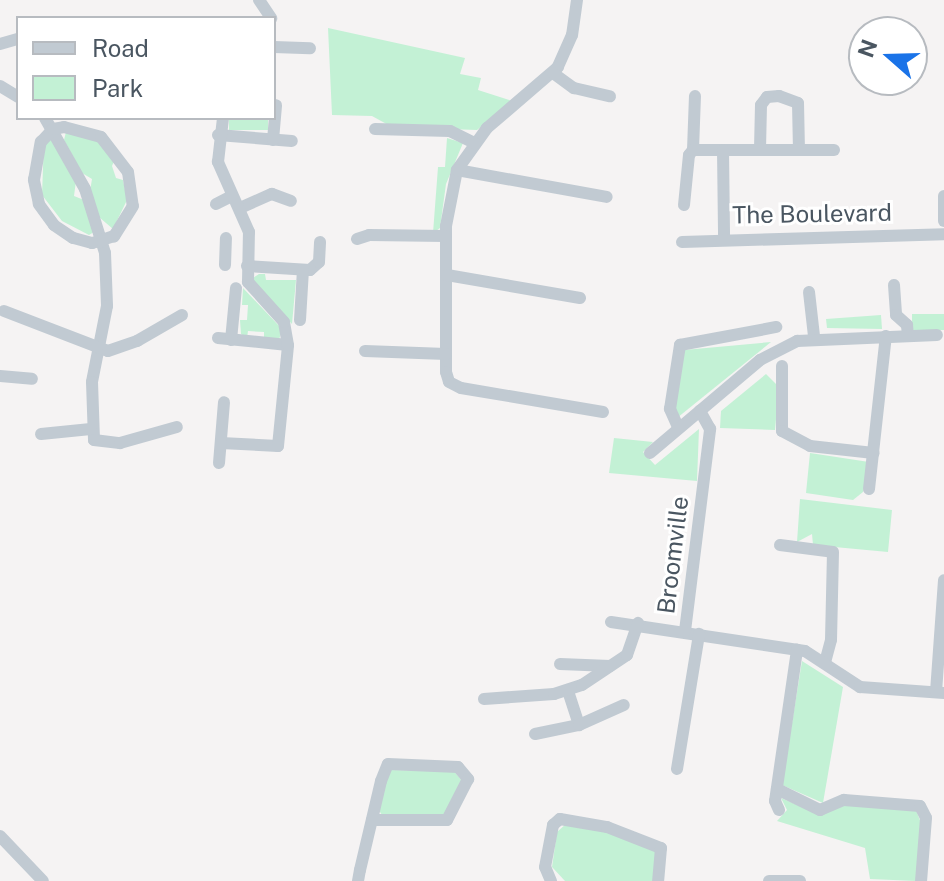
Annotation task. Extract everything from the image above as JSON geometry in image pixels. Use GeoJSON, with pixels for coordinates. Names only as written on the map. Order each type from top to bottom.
{"type":"FeatureCollection","features":[{"type":"Feature","properties":{"kind":"street"},"geometry":{"type":"LineString","coordinates":[[577,0],[572,35],[553,73],[475,143],[457,170],[446,236],[446,378],[455,386],[603,412]]}},
{"type":"Feature","properties":{"kind":"street"},"geometry":{"type":"LineString","coordinates":[[276,47],[310,48]]}},
{"type":"Feature","properties":{"kind":"street"},"geometry":{"type":"LineString","coordinates":[[553,73],[574,88],[610,96]]}},
{"type":"Feature","properties":{"kind":"street"},"geometry":{"type":"LineString","coordinates":[[684,205],[693,150],[695,96]]}},
{"type":"Feature","properties":{"kind":"street"},"geometry":{"type":"LineString","coordinates":[[760,149],[761,105],[767,97],[779,96],[798,103],[799,149]]}},
{"type":"Feature","properties":{"kind":"street"},"geometry":{"type":"LineString","coordinates":[[221,443],[278,446],[288,345],[288,330],[248,282],[249,232],[218,162],[218,135],[222,120]]}},
{"type":"Feature","properties":{"kind":"street"},"geometry":{"type":"LineString","coordinates":[[273,140],[275,120]]}},
{"type":"Feature","properties":{"kind":"street"},"geometry":{"type":"LineString","coordinates":[[49,124],[85,189],[103,240],[107,306],[92,382],[91,429],[100,444],[177,427]]}},
{"type":"Feature","properties":{"kind":"street"},"geometry":{"type":"LineString","coordinates":[[49,124],[75,128],[101,137],[128,172],[131,214],[120,231],[103,240],[88,243],[66,235],[39,204],[37,157],[49,124]]}},
{"type":"Feature","properties":{"kind":"street"},"geometry":{"type":"LineString","coordinates":[[375,129],[450,131],[475,143]]}},
{"type":"Feature","properties":{"kind":"street"},"geometry":{"type":"LineString","coordinates":[[218,135],[292,141]]}},
{"type":"Feature","properties":{"kind":"street"},"geometry":{"type":"LineString","coordinates":[[693,150],[834,150]]}},
{"type":"Feature","properties":{"kind":"street"},"geometry":{"type":"LineString","coordinates":[[723,150],[724,237]]}},
{"type":"Feature","properties":{"kind":"street"},"geometry":{"type":"LineString","coordinates":[[457,170],[607,197]]}},
{"type":"Feature","properties":{"kind":"street"},"geometry":{"type":"LineString","coordinates":[[240,208],[272,194],[291,201]]}},
{"type":"Feature","properties":{"kind":"street"},"geometry":{"type":"LineString","coordinates":[[216,204],[232,196]]}},
{"type":"Feature","properties":{"kind":"street"},"geometry":{"type":"LineString","coordinates":[[944,196],[944,221]]}},
{"type":"Feature","properties":{"kind":"street","name":"The Boulevard"},"geometry":{"type":"LineString","coordinates":[[682,242],[724,237],[944,234]]}},
{"type":"Feature","properties":{"kind":"street"},"geometry":{"type":"LineString","coordinates":[[357,239],[369,235],[446,236]]}},
{"type":"Feature","properties":{"kind":"street"},"geometry":{"type":"LineString","coordinates":[[247,266],[303,270],[317,266],[320,242]]}},
{"type":"Feature","properties":{"kind":"street"},"geometry":{"type":"LineString","coordinates":[[225,265],[226,243],[248,249]]}},
{"type":"Feature","properties":{"kind":"street"},"geometry":{"type":"LineString","coordinates":[[300,320],[303,270]]}},
{"type":"Feature","properties":{"kind":"street"},"geometry":{"type":"LineString","coordinates":[[447,275],[580,298]]}},
{"type":"Feature","properties":{"kind":"street"},"geometry":{"type":"LineString","coordinates":[[894,285],[896,315],[907,325],[908,336]]}},
{"type":"Feature","properties":{"kind":"street"},"geometry":{"type":"LineString","coordinates":[[236,288],[224,339],[288,345]]}},
{"type":"Feature","properties":{"kind":"street"},"geometry":{"type":"LineString","coordinates":[[809,292],[814,336]]}},
{"type":"Feature","properties":{"kind":"street"},"geometry":{"type":"LineString","coordinates":[[4,311],[99,349],[137,341],[182,315]]}},
{"type":"Feature","properties":{"kind":"street"},"geometry":{"type":"LineString","coordinates":[[678,427],[670,409],[680,345],[776,327]]}},
{"type":"Feature","properties":{"kind":"street"},"geometry":{"type":"LineString","coordinates":[[650,453],[760,360],[814,336],[937,335]]}},
{"type":"Feature","properties":{"kind":"street"},"geometry":{"type":"LineString","coordinates":[[869,489],[886,336]]}},
{"type":"Feature","properties":{"kind":"street"},"geometry":{"type":"LineString","coordinates":[[365,351],[446,354]]}},
{"type":"Feature","properties":{"kind":"street"},"geometry":{"type":"LineString","coordinates":[[782,366],[782,431],[810,446],[874,453]]}},
{"type":"Feature","properties":{"kind":"street"},"geometry":{"type":"LineString","coordinates":[[0,376],[32,379]]}},
{"type":"Feature","properties":{"kind":"street"},"geometry":{"type":"LineString","coordinates":[[219,463],[224,402]]}},
{"type":"Feature","properties":{"kind":"street","name":"Broomville"},"geometry":{"type":"LineString","coordinates":[[685,631],[710,429],[700,411]]}},
{"type":"Feature","properties":{"kind":"street"},"geometry":{"type":"LineString","coordinates":[[41,434],[91,429]]}},
{"type":"Feature","properties":{"kind":"street"},"geometry":{"type":"LineString","coordinates":[[780,545],[828,550],[835,557],[830,651],[825,663]]}},
{"type":"Feature","properties":{"kind":"street","name":"Broomville"},"geometry":{"type":"LineString","coordinates":[[611,622],[638,623],[797,650],[825,663],[860,687],[940,693],[944,580]]}},
{"type":"Feature","properties":{"kind":"street"},"geometry":{"type":"LineString","coordinates":[[484,699],[568,691],[633,648],[638,623]]}},
{"type":"Feature","properties":{"kind":"street"},"geometry":{"type":"LineString","coordinates":[[677,769],[699,634]]}},
{"type":"Feature","properties":{"kind":"street"},"geometry":{"type":"LineString","coordinates":[[779,810],[777,789],[797,650]]}},
{"type":"Feature","properties":{"kind":"street"},"geometry":{"type":"LineString","coordinates":[[560,664],[610,666]]}},
{"type":"Feature","properties":{"kind":"street"},"geometry":{"type":"LineString","coordinates":[[568,691],[579,725]]}},
{"type":"Feature","properties":{"kind":"street"},"geometry":{"type":"LineString","coordinates":[[535,734],[579,725],[624,705]]}},
{"type":"Feature","properties":{"kind":"street"},"geometry":{"type":"LineString","coordinates":[[358,881],[372,820],[388,764],[458,767],[468,779],[447,820],[372,820]]}},
{"type":"Feature","properties":{"kind":"street"},"geometry":{"type":"LineString","coordinates":[[777,789],[820,810],[844,800],[920,806],[926,818],[921,881]]}},
{"type":"Feature","properties":{"kind":"street"},"geometry":{"type":"LineString","coordinates":[[551,881],[545,867],[553,825],[560,819],[607,827],[661,848],[658,881]]}},
{"type":"Feature","properties":{"kind":"street"},"geometry":{"type":"LineString","coordinates":[[0,836],[43,881]]}},
{"type":"Feature","properties":{"kind":"street"},"geometry":{"type":"LineString","coordinates":[[769,881],[800,881]]}},
{"type":"Feature","properties":{"kind":"green space"},"geometry":{"type":"Polygon","coordinates":[[[328,28],[465,58],[460,74],[481,78],[478,90],[512,101],[477,130],[392,127],[372,116],[332,115],[328,28]]]}},
{"type":"Feature","properties":{"kind":"green space"},"geometry":{"type":"Polygon","coordinates":[[[229,120],[268,120],[268,130],[229,130],[229,120]]]}},
{"type":"Feature","properties":{"kind":"green space"},"geometry":{"type":"Polygon","coordinates":[[[66,132],[90,134],[115,159],[112,166],[116,178],[123,180],[127,200],[113,229],[99,217],[90,191],[92,179],[82,173],[64,140],[66,132]]]}},
{"type":"Feature","properties":{"kind":"green space"},"geometry":{"type":"Polygon","coordinates":[[[51,138],[76,181],[74,196],[84,200],[94,232],[89,235],[62,221],[42,195],[44,140],[51,138]]]}},
{"type":"Feature","properties":{"kind":"green space"},"geometry":{"type":"Polygon","coordinates":[[[447,138],[463,143],[446,184],[440,228],[433,233],[438,167],[445,167],[447,138]]]}},
{"type":"Feature","properties":{"kind":"green space"},"geometry":{"type":"Polygon","coordinates":[[[265,274],[266,280],[296,280],[292,324],[255,285],[253,278],[265,274]]]}},
{"type":"Feature","properties":{"kind":"green space"},"geometry":{"type":"Polygon","coordinates":[[[243,288],[282,329],[279,340],[264,339],[264,332],[248,331],[247,338],[241,334],[240,320],[247,320],[248,305],[242,305],[243,288]]]}},
{"type":"Feature","properties":{"kind":"green space"},"geometry":{"type":"Polygon","coordinates":[[[912,314],[944,314],[944,330],[912,330],[912,314]]]}},
{"type":"Feature","properties":{"kind":"green space"},"geometry":{"type":"Polygon","coordinates":[[[881,315],[882,329],[827,328],[826,319],[881,315]]]}},
{"type":"Feature","properties":{"kind":"green space"},"geometry":{"type":"Polygon","coordinates":[[[771,342],[677,418],[674,408],[684,350],[771,342]]]}},
{"type":"Feature","properties":{"kind":"green space"},"geometry":{"type":"Polygon","coordinates":[[[766,374],[779,387],[775,430],[720,428],[721,411],[766,374]]]}},
{"type":"Feature","properties":{"kind":"green space"},"geometry":{"type":"Polygon","coordinates":[[[699,429],[697,481],[609,473],[614,438],[653,442],[643,452],[655,465],[699,429]]]}},
{"type":"Feature","properties":{"kind":"green space"},"geometry":{"type":"Polygon","coordinates":[[[810,453],[869,462],[863,492],[853,500],[806,493],[810,453]]]}},
{"type":"Feature","properties":{"kind":"green space"},"geometry":{"type":"Polygon","coordinates":[[[800,499],[892,510],[888,552],[813,545],[812,534],[797,542],[800,499]]]}},
{"type":"Feature","properties":{"kind":"green space"},"geometry":{"type":"Polygon","coordinates":[[[802,661],[843,687],[823,803],[782,785],[802,661]]]}},
{"type":"Feature","properties":{"kind":"green space"},"geometry":{"type":"Polygon","coordinates":[[[389,770],[454,771],[462,781],[445,815],[382,815],[378,809],[389,770]]]}},
{"type":"Feature","properties":{"kind":"green space"},"geometry":{"type":"Polygon","coordinates":[[[781,798],[821,815],[844,804],[916,810],[921,823],[916,881],[870,879],[865,848],[777,821],[787,810],[781,798]]]}},
{"type":"Feature","properties":{"kind":"green space"},"geometry":{"type":"Polygon","coordinates":[[[566,824],[606,831],[658,850],[653,881],[565,881],[552,867],[557,832],[566,824]]]}}]}
